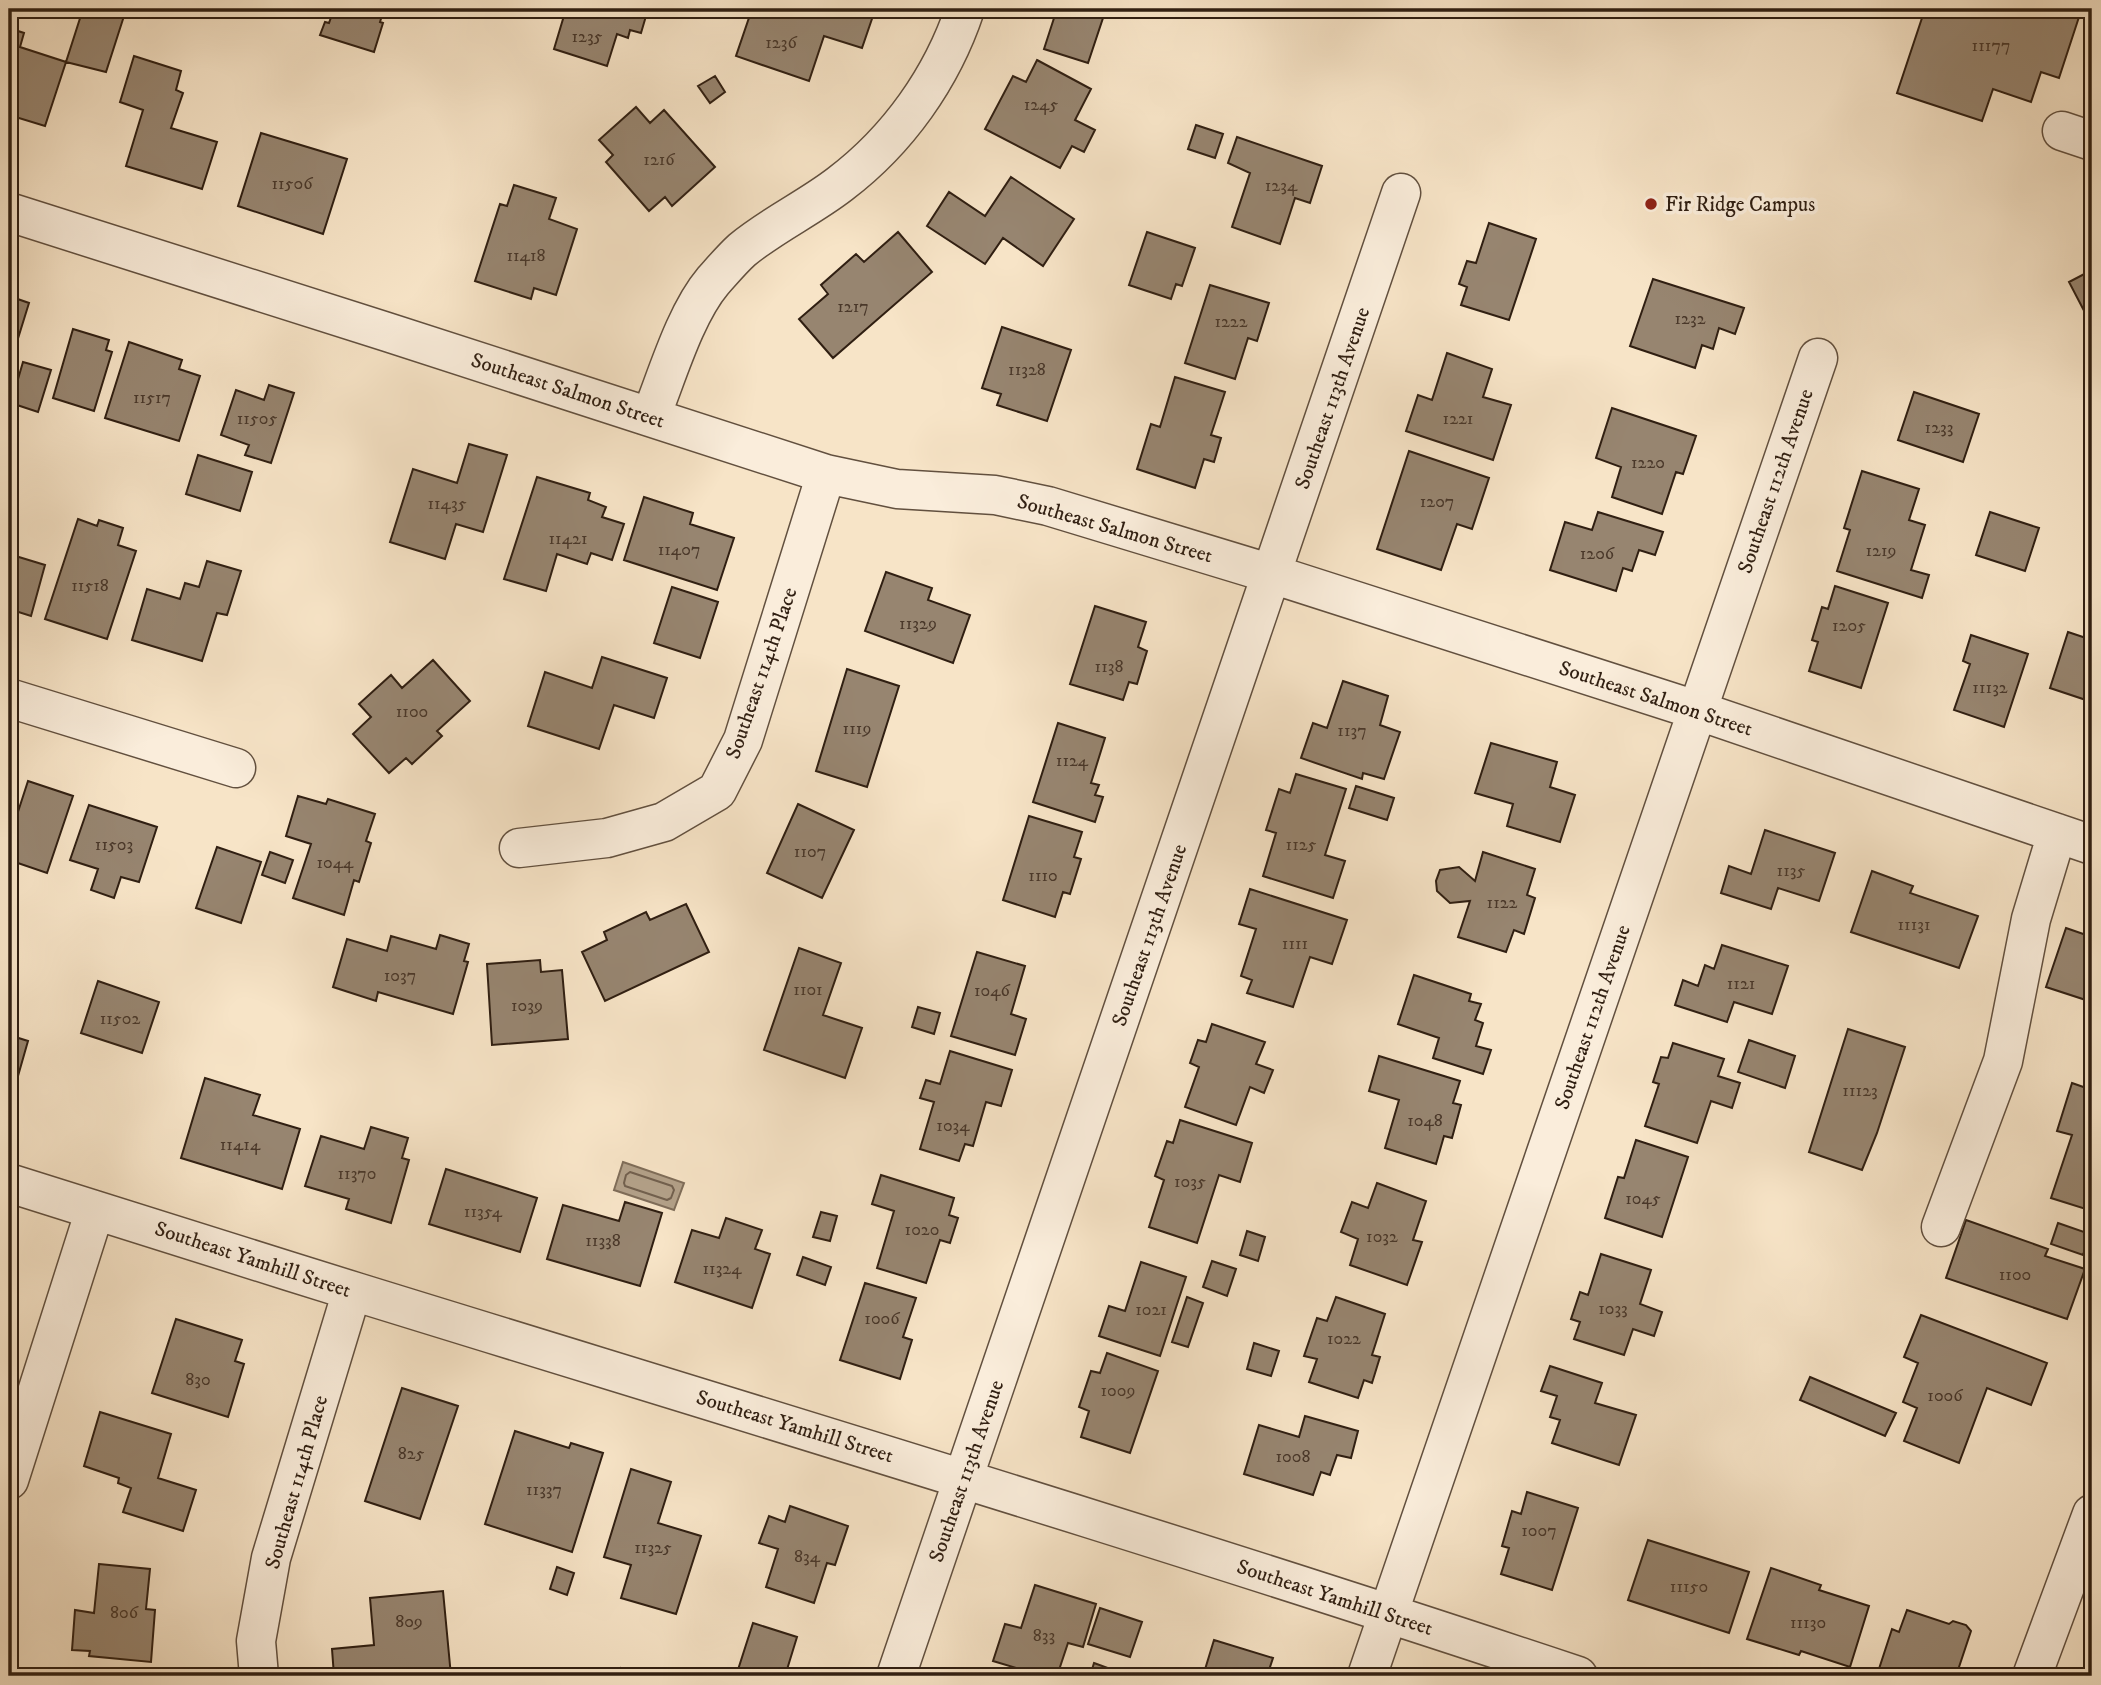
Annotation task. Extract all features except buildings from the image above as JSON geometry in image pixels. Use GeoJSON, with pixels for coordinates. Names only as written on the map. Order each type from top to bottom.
{"type":"FeatureCollection","features":[{"type":"Feature","properties":{"kind":"street"},"geometry":{"type":"LineString","coordinates":[[651,416],[687,324],[711,284],[742,250],[841,184],[887,141],[927,93],[961,19]]}},
{"type":"Feature","properties":{"kind":"street","name":"Southeast 113th Avenue"},"geometry":{"type":"LineString","coordinates":[[896,1676],[1401,192]]}},
{"type":"Feature","properties":{"kind":"street","name":"Southeast Salmon Street"},"geometry":{"type":"LineString","coordinates":[[9,212],[826,474],[897,489],[995,495],[1048,506],[1272,574],[1696,710],[2092,845]]}},
{"type":"Feature","properties":{"kind":"street","name":"Southeast 112th Avenue"},"geometry":{"type":"LineString","coordinates":[[1367,1676],[1818,358]]}},
{"type":"Feature","properties":{"kind":"street","name":"Southeast 114th Place"},"geometry":{"type":"LineString","coordinates":[[519,848],[607,838],[653,826],[717,791],[743,740],[826,474]]}},
{"type":"Feature","properties":{"kind":"street"},"geometry":{"type":"LineString","coordinates":[[9,698],[236,768]]}},
{"type":"Feature","properties":{"kind":"street"},"geometry":{"type":"LineString","coordinates":[[1941,1227],[2003,1061],[2031,919],[2057,833]]}},
{"type":"Feature","properties":{"kind":"street","name":"Southeast Yamhill Street"},"geometry":{"type":"LineString","coordinates":[[9,1183],[964,1478],[1578,1676]]}},
{"type":"Feature","properties":{"kind":"street"},"geometry":{"type":"LineString","coordinates":[[9,1480],[95,1210]]}},
{"type":"Feature","properties":{"kind":"street","name":"Southeast 114th Place"},"geometry":{"type":"LineString","coordinates":[[259,1676],[256,1641],[271,1559],[352,1291]]}},
{"type":"Feature","properties":{"kind":"street"},"geometry":{"type":"LineString","coordinates":[[2032,1676],[2092,1514]]}},
{"type":"Feature","properties":{"kind":"water"},"geometry":{"type":"Polygon","coordinates":[[[623,1162],[684,1183],[674,1210],[614,1190],[623,1162]]]}},
{"type":"Feature","properties":{"kind":"place","name":"Fir Ridge Campus"},"geometry":{"type":"Point","coordinates":[1651,204]}}]}
